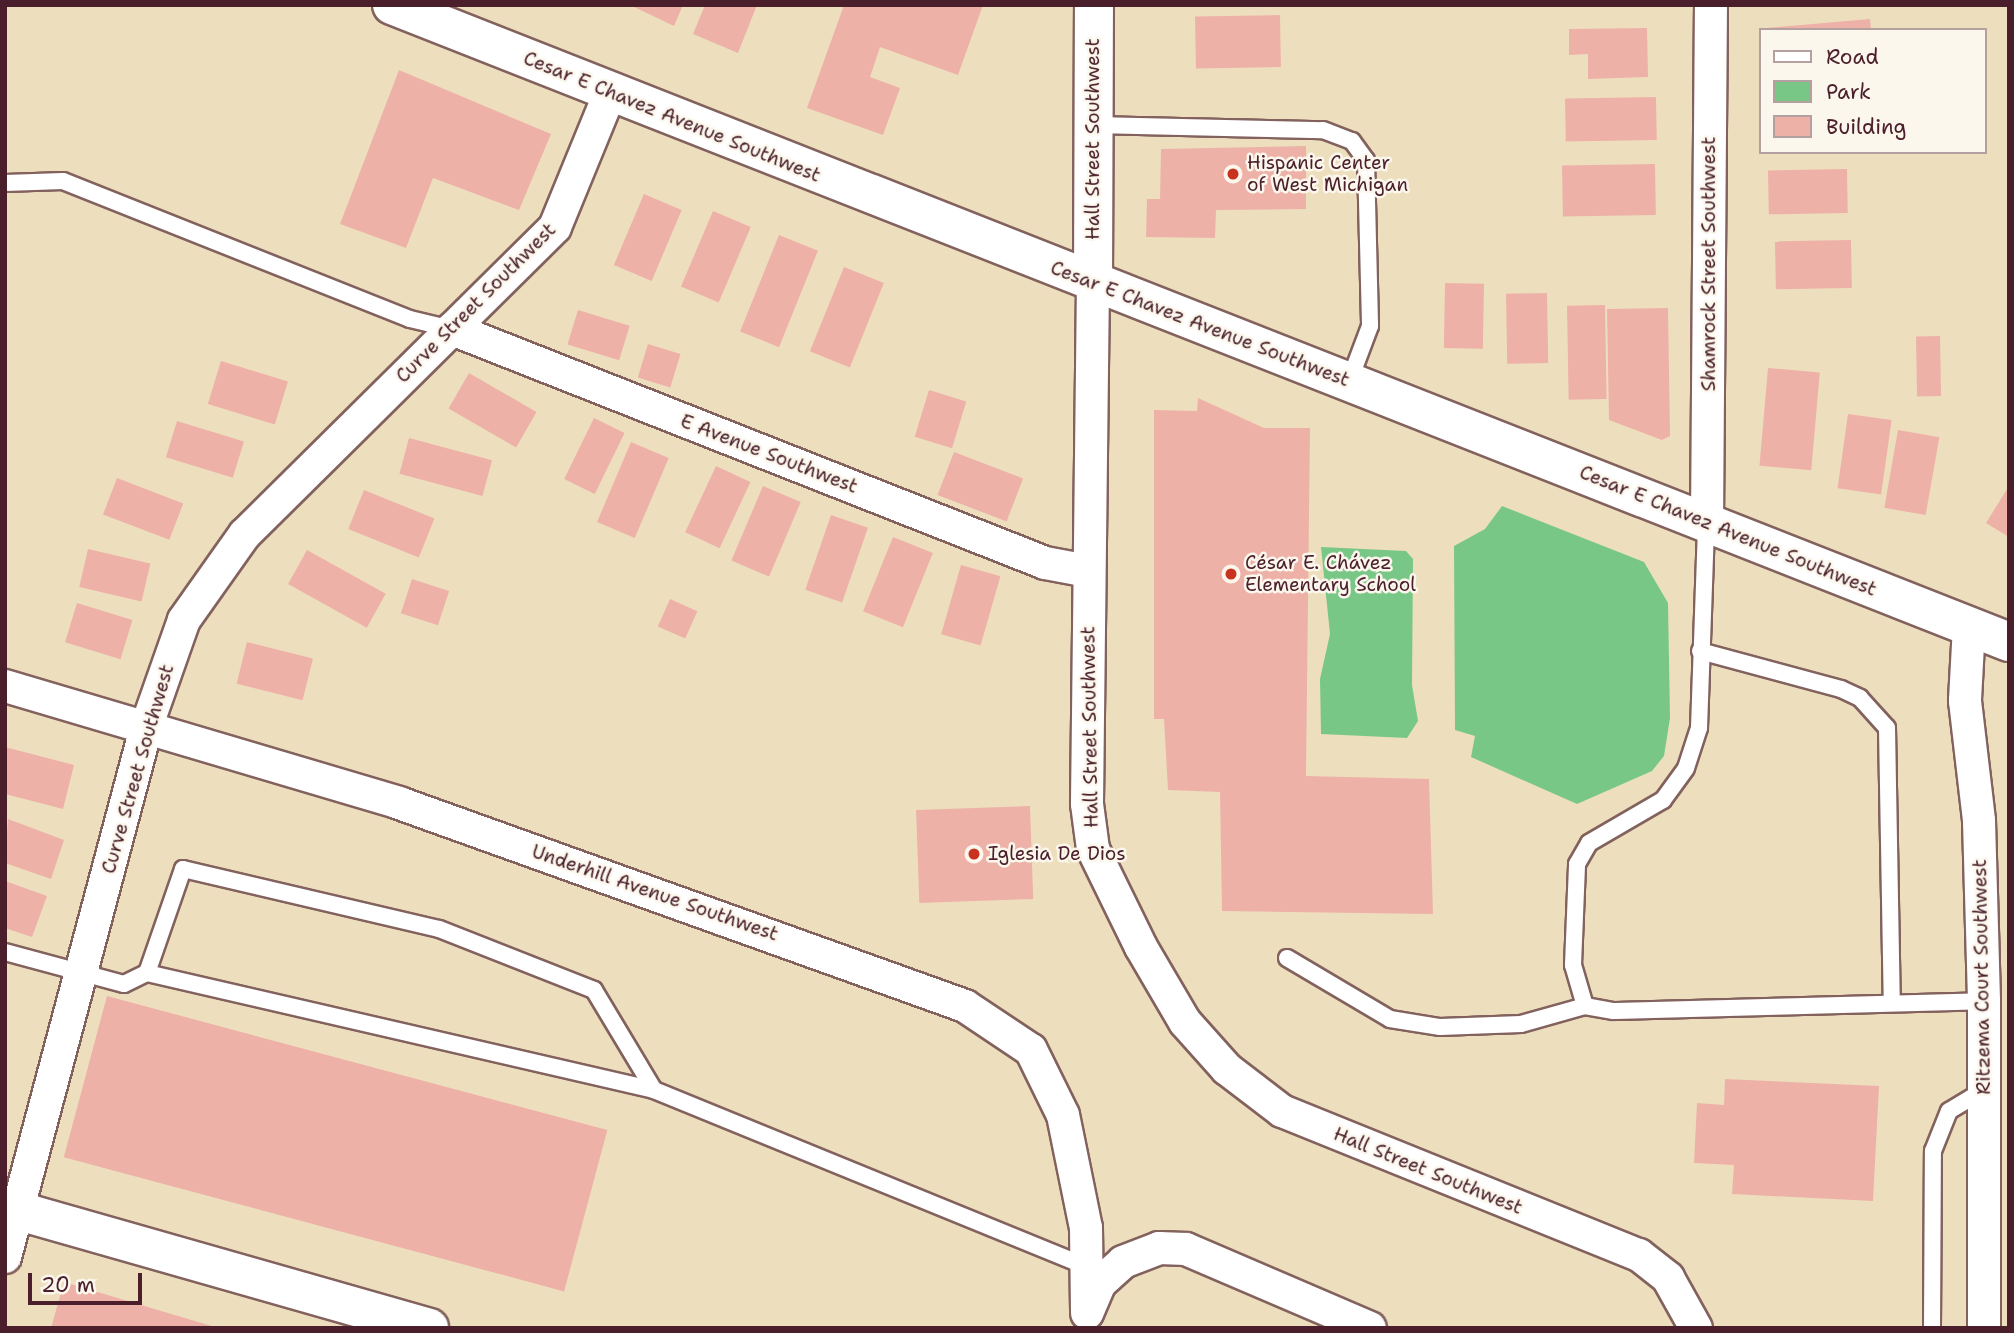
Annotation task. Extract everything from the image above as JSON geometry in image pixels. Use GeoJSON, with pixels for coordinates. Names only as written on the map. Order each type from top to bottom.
{"type":"FeatureCollection","features":[{"type":"Feature","properties":{"kind":"main road","name":"Cesar E Chavez Avenue Southwest"},"geometry":{"type":"LineString","coordinates":[[392,5],[2009,642]]}},
{"type":"Feature","properties":{"kind":"main road","name":"Hall Street Southwest"},"geometry":{"type":"LineString","coordinates":[[1093,282],[1094,5]]}},
{"type":"Feature","properties":{"kind":"main road"},"geometry":{"type":"LineString","coordinates":[[12,1209],[429,1328]]}},
{"type":"Feature","properties":{"kind":"street","name":"Shamrock Street Southwest"},"geometry":{"type":"LineString","coordinates":[[1707,522],[1711,5]]}},
{"type":"Feature","properties":{"kind":"street","name":"Curve Street Southwest"},"geometry":{"type":"LineString","coordinates":[[5,1257],[12,1209],[81,973],[147,725],[184,620],[245,534],[555,227],[610,93]]}},
{"type":"Feature","properties":{"kind":"street","name":"Hall Street Southwest"},"geometry":{"type":"LineString","coordinates":[[1093,282],[1087,804],[1093,849],[1109,889],[1185,1022],[1227,1069],[1282,1111],[1639,1255],[1668,1278],[1696,1328]]}},
{"type":"Feature","properties":{"kind":"street","name":"E Avenue Southwest"},"geometry":{"type":"LineString","coordinates":[[452,329],[1045,563],[1088,571]]}},
{"type":"Feature","properties":{"kind":"street","name":"Ritzema Court Southwest"},"geometry":{"type":"LineString","coordinates":[[1969,626],[1965,701],[1979,821],[1984,1001],[1984,1328]]}},
{"type":"Feature","properties":{"kind":"street","name":"Underhill Avenue Southwest"},"geometry":{"type":"LineString","coordinates":[[5,685],[147,725],[399,803],[965,1006],[1031,1050],[1063,1115],[1086,1228],[1086,1320]]}},
{"type":"Feature","properties":{"kind":"street"},"geometry":{"type":"LineString","coordinates":[[1086,1320],[1100,1283],[1123,1262],[1159,1248],[1186,1249],[1370,1328]]}},
{"type":"Feature","properties":{"kind":"lane"},"geometry":{"type":"LineString","coordinates":[[1094,125],[1323,130],[1352,141],[1366,160],[1370,326],[1349,382]]}},
{"type":"Feature","properties":{"kind":"lane"},"geometry":{"type":"LineString","coordinates":[[5,183],[63,181],[411,319],[452,329]]}},
{"type":"Feature","properties":{"kind":"lane"},"geometry":{"type":"LineString","coordinates":[[1585,1006],[1573,965],[1577,864],[1597,837],[1663,800],[1686,768],[1699,728],[1707,522]]}},
{"type":"Feature","properties":{"kind":"lane"},"geometry":{"type":"LineString","coordinates":[[1700,651],[1860,698],[1887,728],[1892,1003]]}},
{"type":"Feature","properties":{"kind":"lane"},"geometry":{"type":"LineString","coordinates":[[147,973],[183,869],[439,929],[594,989],[654,1090]]}},
{"type":"Feature","properties":{"kind":"lane"},"geometry":{"type":"LineString","coordinates":[[5,952],[124,984],[147,973],[654,1090],[1086,1266]]}},
{"type":"Feature","properties":{"kind":"lane"},"geometry":{"type":"LineString","coordinates":[[1287,958],[1390,1019],[1440,1027],[1521,1024],[1585,1006],[1614,1011],[1984,1001]]}},
{"type":"Feature","properties":{"kind":"lane"},"geometry":{"type":"LineString","coordinates":[[1932,1328],[1933,1151],[1949,1111],[1984,1090]]}},
{"type":"Feature","properties":{"kind":"green space"},"geometry":{"type":"Polygon","coordinates":[[[1502,506],[1644,562],[1668,603],[1670,718],[1664,756],[1652,771],[1577,804],[1471,757],[1475,736],[1455,730],[1454,546],[1485,529],[1502,506]]]}},
{"type":"Feature","properties":{"kind":"green space"},"geometry":{"type":"Polygon","coordinates":[[[1321,547],[1406,551],[1413,559],[1412,685],[1418,721],[1407,738],[1321,734],[1320,679],[1330,634],[1321,547]]]}},
{"type":"Feature","properties":{"kind":"building"},"geometry":{"type":"Polygon","coordinates":[[[630,5],[683,5],[674,26],[630,5]]]}},
{"type":"Feature","properties":{"kind":"building"},"geometry":{"type":"Polygon","coordinates":[[[705,5],[757,5],[738,53],[693,34],[705,5]]]}},
{"type":"Feature","properties":{"kind":"building"},"geometry":{"type":"Polygon","coordinates":[[[844,5],[983,5],[958,75],[880,47],[870,77],[900,88],[883,135],[807,108],[844,5]]]}},
{"type":"Feature","properties":{"kind":"building"},"geometry":{"type":"Polygon","coordinates":[[[1280,15],[1281,67],[1196,68],[1195,16],[1280,15]]]}},
{"type":"Feature","properties":{"kind":"building"},"geometry":{"type":"Polygon","coordinates":[[[1870,19],[1871,28],[1767,28],[1870,19]]]}},
{"type":"Feature","properties":{"kind":"building"},"geometry":{"type":"Polygon","coordinates":[[[1647,28],[1648,77],[1588,79],[1588,54],[1569,55],[1569,29],[1647,28]]]}},
{"type":"Feature","properties":{"kind":"building"},"geometry":{"type":"Polygon","coordinates":[[[399,70],[551,134],[519,210],[433,178],[406,248],[340,224],[399,70]]]}},
{"type":"Feature","properties":{"kind":"building"},"geometry":{"type":"Polygon","coordinates":[[[1656,97],[1657,140],[1566,142],[1565,99],[1656,97]]]}},
{"type":"Feature","properties":{"kind":"building","name":"Hispanic Center of West Michigan"},"geometry":{"type":"Polygon","coordinates":[[[1306,146],[1306,209],[1216,210],[1215,238],[1146,237],[1147,199],[1160,199],[1161,149],[1306,146]]]}},
{"type":"Feature","properties":{"kind":"building"},"geometry":{"type":"Polygon","coordinates":[[[1655,164],[1656,215],[1563,217],[1562,166],[1655,164]]]}},
{"type":"Feature","properties":{"kind":"building"},"geometry":{"type":"Polygon","coordinates":[[[1847,169],[1848,213],[1769,214],[1768,170],[1847,169]]]}},
{"type":"Feature","properties":{"kind":"building"},"geometry":{"type":"Polygon","coordinates":[[[644,194],[682,210],[652,281],[614,265],[644,194]]]}},
{"type":"Feature","properties":{"kind":"building"},"geometry":{"type":"Polygon","coordinates":[[[713,211],[751,227],[719,303],[681,286],[713,211]]]}},
{"type":"Feature","properties":{"kind":"building"},"geometry":{"type":"Polygon","coordinates":[[[779,235],[818,251],[779,347],[740,331],[779,235]]]}},
{"type":"Feature","properties":{"kind":"building"},"geometry":{"type":"Polygon","coordinates":[[[1851,240],[1852,288],[1776,289],[1775,241],[1851,240]]]}},
{"type":"Feature","properties":{"kind":"building"},"geometry":{"type":"Polygon","coordinates":[[[844,267],[884,283],[850,367],[810,351],[844,267]]]}},
{"type":"Feature","properties":{"kind":"building"},"geometry":{"type":"Polygon","coordinates":[[[1445,283],[1484,284],[1483,349],[1444,348],[1445,283]]]}},
{"type":"Feature","properties":{"kind":"building"},"geometry":{"type":"Polygon","coordinates":[[[1547,293],[1548,363],[1507,364],[1506,294],[1547,293]]]}},
{"type":"Feature","properties":{"kind":"building"},"geometry":{"type":"Polygon","coordinates":[[[1605,305],[1607,399],[1569,400],[1567,306],[1605,305]]]}},
{"type":"Feature","properties":{"kind":"building"},"geometry":{"type":"Polygon","coordinates":[[[1668,308],[1670,436],[1662,440],[1609,420],[1607,309],[1668,308]]]}},
{"type":"Feature","properties":{"kind":"building"},"geometry":{"type":"Polygon","coordinates":[[[578,310],[630,326],[619,360],[567,344],[578,310]]]}},
{"type":"Feature","properties":{"kind":"building"},"geometry":{"type":"Polygon","coordinates":[[[1916,336],[1940,336],[1941,396],[1917,396],[1916,336]]]}},
{"type":"Feature","properties":{"kind":"building"},"geometry":{"type":"Polygon","coordinates":[[[648,344],[681,354],[670,387],[638,377],[648,344]]]}},
{"type":"Feature","properties":{"kind":"building"},"geometry":{"type":"Polygon","coordinates":[[[221,361],[288,381],[275,424],[208,404],[221,361]]]}},
{"type":"Feature","properties":{"kind":"building"},"geometry":{"type":"Polygon","coordinates":[[[1768,368],[1820,373],[1811,470],[1759,466],[1768,368]]]}},
{"type":"Feature","properties":{"kind":"building"},"geometry":{"type":"Polygon","coordinates":[[[469,373],[537,412],[516,448],[448,409],[469,373]]]}},
{"type":"Feature","properties":{"kind":"building"},"geometry":{"type":"Polygon","coordinates":[[[929,390],[966,401],[952,448],[915,437],[929,390]]]}},
{"type":"Feature","properties":{"kind":"building","name":"César E. Chávez Elementary School"},"geometry":{"type":"Polygon","coordinates":[[[1198,398],[1264,428],[1310,428],[1306,776],[1429,779],[1433,914],[1222,911],[1220,792],[1168,790],[1164,719],[1154,719],[1154,410],[1197,411],[1198,398]]]}},
{"type":"Feature","properties":{"kind":"building"},"geometry":{"type":"Polygon","coordinates":[[[1848,414],[1892,420],[1881,494],[1838,488],[1848,414]]]}},
{"type":"Feature","properties":{"kind":"building"},"geometry":{"type":"Polygon","coordinates":[[[594,418],[625,433],[595,494],[564,479],[594,418]]]}},
{"type":"Feature","properties":{"kind":"building"},"geometry":{"type":"Polygon","coordinates":[[[177,421],[244,441],[233,478],[166,457],[177,421]]]}},
{"type":"Feature","properties":{"kind":"building"},"geometry":{"type":"Polygon","coordinates":[[[1898,430],[1939,437],[1926,515],[1884,508],[1898,430]]]}},
{"type":"Feature","properties":{"kind":"building"},"geometry":{"type":"Polygon","coordinates":[[[409,438],[492,460],[482,496],[399,474],[409,438]]]}},
{"type":"Feature","properties":{"kind":"building"},"geometry":{"type":"Polygon","coordinates":[[[631,442],[669,458],[635,538],[597,522],[631,442]]]}},
{"type":"Feature","properties":{"kind":"building"},"geometry":{"type":"Polygon","coordinates":[[[954,452],[1023,479],[1007,521],[938,495],[954,452]]]}},
{"type":"Feature","properties":{"kind":"building"},"geometry":{"type":"Polygon","coordinates":[[[716,466],[750,482],[720,548],[685,532],[716,466]]]}},
{"type":"Feature","properties":{"kind":"building"},"geometry":{"type":"Polygon","coordinates":[[[117,478],[183,503],[169,540],[103,514],[117,478]]]}},
{"type":"Feature","properties":{"kind":"building"},"geometry":{"type":"Polygon","coordinates":[[[763,486],[801,502],[769,577],[731,561],[763,486]]]}},
{"type":"Feature","properties":{"kind":"building"},"geometry":{"type":"Polygon","coordinates":[[[2009,486],[2009,537],[1986,523],[2009,486]]]}},
{"type":"Feature","properties":{"kind":"building"},"geometry":{"type":"Polygon","coordinates":[[[364,490],[434,518],[419,557],[348,529],[364,490]]]}},
{"type":"Feature","properties":{"kind":"building"},"geometry":{"type":"Polygon","coordinates":[[[831,515],[868,528],[842,602],[805,590],[831,515]]]}},
{"type":"Feature","properties":{"kind":"building"},"geometry":{"type":"Polygon","coordinates":[[[893,537],[933,553],[903,627],[863,611],[893,537]]]}},
{"type":"Feature","properties":{"kind":"building"},"geometry":{"type":"Polygon","coordinates":[[[88,549],[150,563],[142,601],[79,587],[88,549]]]}},
{"type":"Feature","properties":{"kind":"building"},"geometry":{"type":"Polygon","coordinates":[[[307,550],[386,594],[367,628],[288,584],[307,550]]]}},
{"type":"Feature","properties":{"kind":"building"},"geometry":{"type":"Polygon","coordinates":[[[961,565],[1000,576],[981,646],[941,634],[961,565]]]}},
{"type":"Feature","properties":{"kind":"building"},"geometry":{"type":"Polygon","coordinates":[[[412,579],[449,591],[438,625],[401,613],[412,579]]]}},
{"type":"Feature","properties":{"kind":"building"},"geometry":{"type":"Polygon","coordinates":[[[670,599],[697,611],[685,639],[658,626],[670,599]]]}},
{"type":"Feature","properties":{"kind":"building"},"geometry":{"type":"Polygon","coordinates":[[[77,603],[132,620],[120,659],[65,642],[77,603]]]}},
{"type":"Feature","properties":{"kind":"building"},"geometry":{"type":"Polygon","coordinates":[[[247,642],[313,658],[303,700],[237,684],[247,642]]]}},
{"type":"Feature","properties":{"kind":"building"},"geometry":{"type":"Polygon","coordinates":[[[5,747],[74,765],[63,809],[5,794],[5,747]]]}},
{"type":"Feature","properties":{"kind":"building","name":"Iglesia De Dios"},"geometry":{"type":"Polygon","coordinates":[[[1030,806],[1033,899],[919,903],[916,810],[1030,806]]]}},
{"type":"Feature","properties":{"kind":"building"},"geometry":{"type":"Polygon","coordinates":[[[8,819],[64,840],[51,879],[5,863],[8,819]]]}},
{"type":"Feature","properties":{"kind":"building"},"geometry":{"type":"Polygon","coordinates":[[[5,881],[47,896],[32,937],[5,928],[5,881]]]}},
{"type":"Feature","properties":{"kind":"building"},"geometry":{"type":"Polygon","coordinates":[[[107,996],[607,1130],[564,1291],[64,1157],[107,996]]]}},
{"type":"Feature","properties":{"kind":"building"},"geometry":{"type":"Polygon","coordinates":[[[1725,1079],[1879,1086],[1873,1201],[1732,1194],[1734,1165],[1694,1163],[1697,1103],[1724,1105],[1725,1079]]]}},
{"type":"Feature","properties":{"kind":"building"},"geometry":{"type":"Polygon","coordinates":[[[64,1282],[215,1327],[215,1328],[51,1328],[64,1282]]]}},
{"type":"Feature","properties":{"kind":"place","name":"Hispanic Center of West Michigan"},"geometry":{"type":"Point","coordinates":[1233,174]}},
{"type":"Feature","properties":{"kind":"place","name":"César E. Chávez Elementary School"},"geometry":{"type":"Point","coordinates":[1231,574]}},
{"type":"Feature","properties":{"kind":"place","name":"Iglesia De Dios"},"geometry":{"type":"Point","coordinates":[974,854]}}]}
